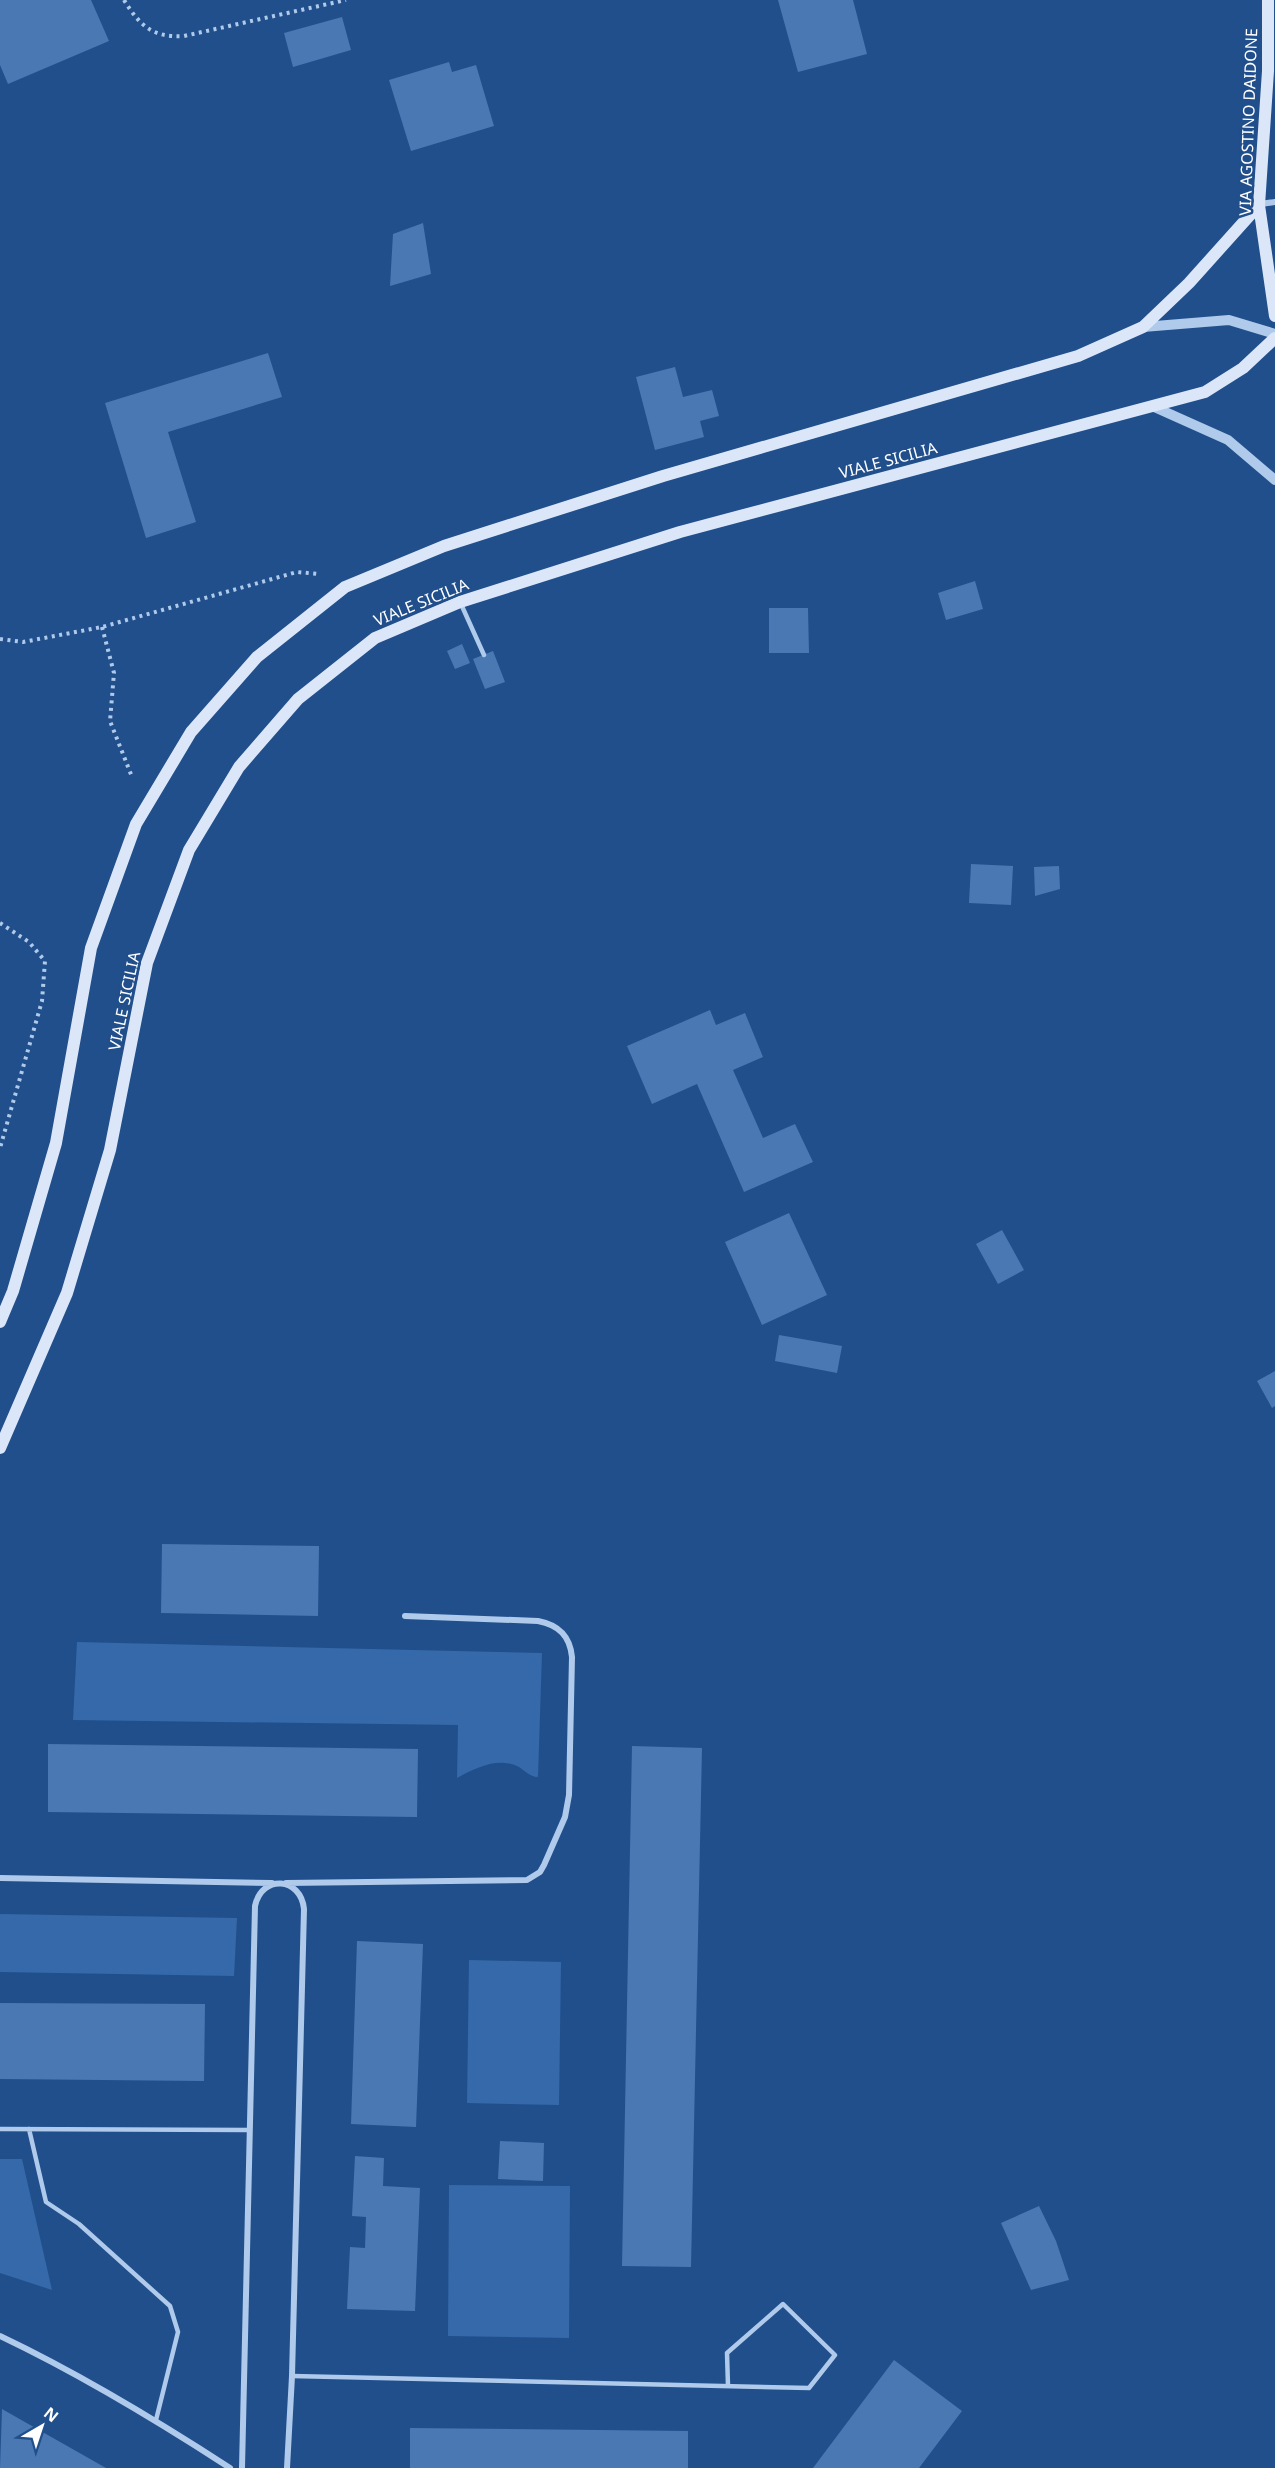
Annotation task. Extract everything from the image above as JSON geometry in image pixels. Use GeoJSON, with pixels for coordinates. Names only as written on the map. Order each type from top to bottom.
{"type":"FeatureCollection","features":[{"type":"Feature","properties":{"kind":"main road","name":"VIA AGOSTINO DAIDONE"},"geometry":{"type":"LineString","coordinates":[[1268,0],[1268,71],[1259,205],[1275,316]]}},
{"type":"Feature","properties":{"kind":"main road"},"geometry":{"type":"LineString","coordinates":[[0,1322],[13,1291],[56,1143],[91,948],[141,815],[191,732],[257,657],[345,587],[444,546],[663,476],[1078,356],[1143,327],[1189,282],[1259,205]]}},
{"type":"Feature","properties":{"kind":"main road","name":"VIALE SICILIA"},"geometry":{"type":"LineString","coordinates":[[0,1448],[67,1293],[110,1150],[147,963],[189,850],[239,767],[298,699],[375,638],[459,602],[680,532],[1205,392],[1243,368],[1275,336]]}},
{"type":"Feature","properties":{"kind":"street"},"geometry":{"type":"LineString","coordinates":[[1259,205],[1275,202]]}},
{"type":"Feature","properties":{"kind":"street"},"geometry":{"type":"LineString","coordinates":[[1143,327],[1229,320],[1275,336]]}},
{"type":"Feature","properties":{"kind":"street"},"geometry":{"type":"LineString","coordinates":[[1152,406],[1228,440],[1275,480]]}},
{"type":"Feature","properties":{"kind":"street"},"geometry":{"type":"LineString","coordinates":[[0,1878],[281,1883],[527,1880],[540,1872],[564,1817],[568,1795],[572,1657],[566,1636],[549,1623],[405,1616]]}},
{"type":"Feature","properties":{"kind":"street"},"geometry":{"type":"LineString","coordinates":[[242,2468],[255,1906],[260,1892],[273,1884],[281,1883],[295,1889],[303,1901],[304,1909],[292,2376],[287,2468]]}},
{"type":"Feature","properties":{"kind":"street"},"geometry":{"type":"LineString","coordinates":[[0,2336],[50,2360],[156,2420],[231,2468]]}},
{"type":"Feature","properties":{"kind":"lane"},"geometry":{"type":"LineString","coordinates":[[459,602],[484,655]]}},
{"type":"Feature","properties":{"kind":"lane"},"geometry":{"type":"LineString","coordinates":[[0,2129],[249,2130]]}},
{"type":"Feature","properties":{"kind":"lane"},"geometry":{"type":"LineString","coordinates":[[28,2129],[46,2202],[79,2224],[170,2306],[178,2332],[156,2420]]}},
{"type":"Feature","properties":{"kind":"lane"},"geometry":{"type":"LineString","coordinates":[[292,2376],[809,2388],[835,2355],[783,2304],[727,2353],[728,2386]]}},
{"type":"Feature","properties":{"kind":"path"},"geometry":{"type":"LineString","coordinates":[[124,0],[134,16],[153,32],[167,37],[184,36],[346,0]]}},
{"type":"Feature","properties":{"kind":"path"},"geometry":{"type":"LineString","coordinates":[[0,639],[23,642],[102,627],[297,572],[323,575],[345,587]]}},
{"type":"Feature","properties":{"kind":"path"},"geometry":{"type":"LineString","coordinates":[[102,627],[114,673],[110,721],[129,766],[141,815]]}},
{"type":"Feature","properties":{"kind":"path"},"geometry":{"type":"LineString","coordinates":[[0,923],[29,942],[45,961],[42,1001],[0,1148]]}},
{"type":"Feature","properties":{"kind":"shaded area"},"geometry":{"type":"Polygon","coordinates":[[[77,1642],[542,1653],[538,1777],[530,1775],[517,1766],[494,1763],[479,1767],[457,1778],[458,1725],[73,1720],[77,1642]]]}},
{"type":"Feature","properties":{"kind":"shaded area"},"geometry":{"type":"Polygon","coordinates":[[[0,1914],[237,1918],[234,1976],[0,1972],[0,1914]]]}},
{"type":"Feature","properties":{"kind":"shaded area"},"geometry":{"type":"Polygon","coordinates":[[[469,1960],[561,1962],[559,2105],[467,2103],[469,1960]]]}},
{"type":"Feature","properties":{"kind":"shaded area"},"geometry":{"type":"Polygon","coordinates":[[[0,2159],[22,2159],[52,2290],[0,2273],[0,2159]]]}},
{"type":"Feature","properties":{"kind":"shaded area"},"geometry":{"type":"Polygon","coordinates":[[[449,2185],[570,2186],[569,2338],[448,2336],[449,2185]]]}},
{"type":"Feature","properties":{"kind":"building"},"geometry":{"type":"Polygon","coordinates":[[[0,0],[91,0],[109,41],[8,84],[0,65],[0,0]]]}},
{"type":"Feature","properties":{"kind":"building"},"geometry":{"type":"Polygon","coordinates":[[[778,0],[853,0],[867,54],[798,72],[778,0]]]}},
{"type":"Feature","properties":{"kind":"building"},"geometry":{"type":"Polygon","coordinates":[[[342,17],[351,50],[293,67],[284,33],[342,17]]]}},
{"type":"Feature","properties":{"kind":"building"},"geometry":{"type":"Polygon","coordinates":[[[449,62],[452,72],[476,65],[494,126],[411,151],[389,80],[449,62]]]}},
{"type":"Feature","properties":{"kind":"building"},"geometry":{"type":"Polygon","coordinates":[[[423,223],[431,274],[390,286],[393,234],[423,223]]]}},
{"type":"Feature","properties":{"kind":"building"},"geometry":{"type":"Polygon","coordinates":[[[268,353],[282,397],[168,432],[196,522],[146,538],[105,403],[268,353]]]}},
{"type":"Feature","properties":{"kind":"building"},"geometry":{"type":"Polygon","coordinates":[[[675,367],[683,397],[712,390],[719,416],[700,421],[704,437],[655,450],[636,377],[675,367]]]}},
{"type":"Feature","properties":{"kind":"building"},"geometry":{"type":"Polygon","coordinates":[[[975,581],[983,609],[946,620],[938,593],[975,581]]]}},
{"type":"Feature","properties":{"kind":"building"},"geometry":{"type":"Polygon","coordinates":[[[769,608],[808,608],[809,653],[769,653],[769,608]]]}},
{"type":"Feature","properties":{"kind":"building"},"geometry":{"type":"Polygon","coordinates":[[[462,644],[470,663],[455,669],[447,651],[462,644]]]}},
{"type":"Feature","properties":{"kind":"building"},"geometry":{"type":"Polygon","coordinates":[[[493,651],[505,682],[485,689],[473,659],[493,651]]]}},
{"type":"Feature","properties":{"kind":"building"},"geometry":{"type":"Polygon","coordinates":[[[971,864],[1013,866],[1011,905],[969,903],[971,864]]]}},
{"type":"Feature","properties":{"kind":"building"},"geometry":{"type":"Polygon","coordinates":[[[1059,866],[1060,889],[1035,896],[1034,867],[1059,866]]]}},
{"type":"Feature","properties":{"kind":"building"},"geometry":{"type":"Polygon","coordinates":[[[710,1010],[716,1025],[745,1013],[763,1057],[733,1070],[763,1138],[795,1124],[813,1162],[744,1192],[697,1084],[652,1104],[627,1046],[710,1010]]]}},
{"type":"Feature","properties":{"kind":"building"},"geometry":{"type":"Polygon","coordinates":[[[789,1213],[827,1295],[762,1325],[725,1242],[789,1213]]]}},
{"type":"Feature","properties":{"kind":"building"},"geometry":{"type":"Polygon","coordinates":[[[1002,1230],[1024,1270],[998,1284],[976,1244],[1002,1230]]]}},
{"type":"Feature","properties":{"kind":"building"},"geometry":{"type":"Polygon","coordinates":[[[779,1335],[842,1346],[837,1373],[775,1361],[779,1335]]]}},
{"type":"Feature","properties":{"kind":"building"},"geometry":{"type":"Polygon","coordinates":[[[1275,1371],[1275,1406],[1272,1408],[1257,1381],[1275,1371]]]}},
{"type":"Feature","properties":{"kind":"building"},"geometry":{"type":"Polygon","coordinates":[[[162,1544],[319,1546],[318,1616],[161,1613],[162,1544]]]}},
{"type":"Feature","properties":{"kind":"building"},"geometry":{"type":"Polygon","coordinates":[[[48,1744],[418,1749],[417,1817],[48,1812],[48,1744]]]}},
{"type":"Feature","properties":{"kind":"building"},"geometry":{"type":"Polygon","coordinates":[[[632,1746],[702,1748],[691,2267],[622,2266],[632,1746]]]}},
{"type":"Feature","properties":{"kind":"building"},"geometry":{"type":"Polygon","coordinates":[[[357,1941],[423,1944],[416,2127],[351,2124],[357,1941]]]}},
{"type":"Feature","properties":{"kind":"building"},"geometry":{"type":"Polygon","coordinates":[[[0,2003],[205,2004],[204,2081],[0,2079],[0,2003]]]}},
{"type":"Feature","properties":{"kind":"building"},"geometry":{"type":"Polygon","coordinates":[[[500,2141],[544,2143],[543,2181],[498,2179],[500,2141]]]}},
{"type":"Feature","properties":{"kind":"building"},"geometry":{"type":"Polygon","coordinates":[[[355,2156],[384,2158],[383,2186],[420,2188],[415,2311],[347,2309],[350,2247],[365,2248],[366,2217],[352,2216],[355,2156]]]}},
{"type":"Feature","properties":{"kind":"building"},"geometry":{"type":"Polygon","coordinates":[[[1039,2206],[1056,2241],[1069,2280],[1031,2290],[1001,2223],[1039,2206]]]}},
{"type":"Feature","properties":{"kind":"building"},"geometry":{"type":"Polygon","coordinates":[[[894,2360],[962,2411],[919,2468],[813,2468],[894,2360]]]}},
{"type":"Feature","properties":{"kind":"building"},"geometry":{"type":"Polygon","coordinates":[[[2,2409],[106,2468],[0,2468],[2,2409]]]}},
{"type":"Feature","properties":{"kind":"building"},"geometry":{"type":"Polygon","coordinates":[[[410,2428],[688,2431],[688,2468],[410,2468],[410,2428]]]}}]}
